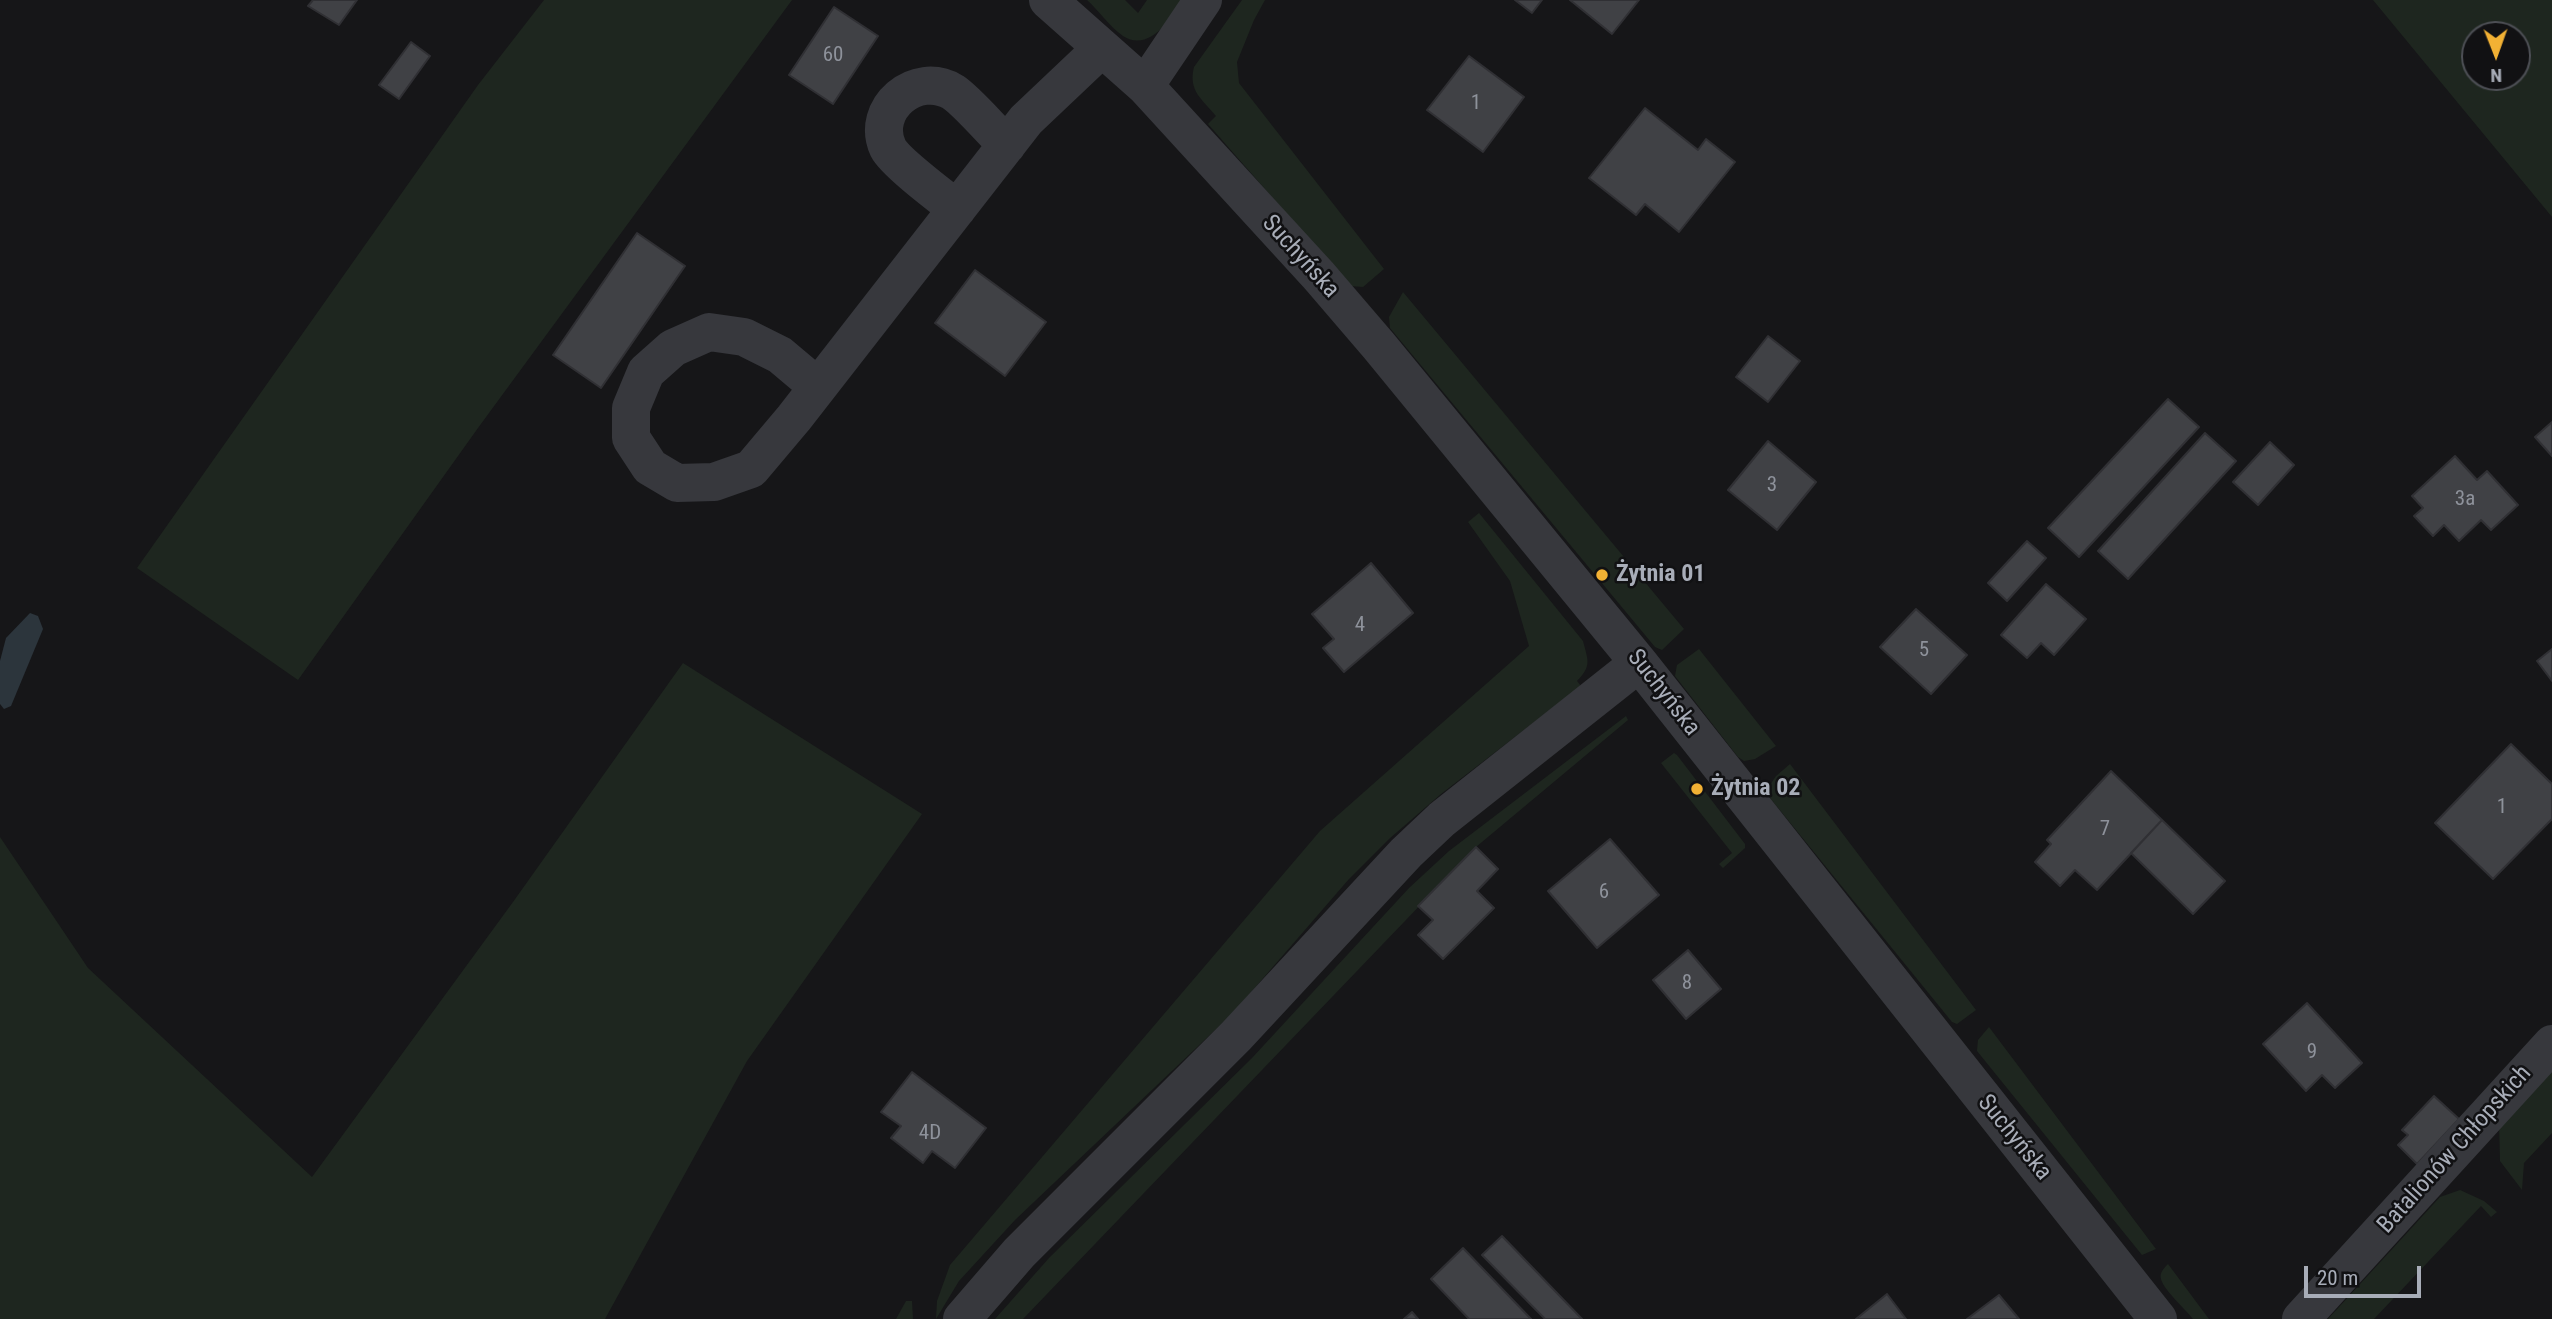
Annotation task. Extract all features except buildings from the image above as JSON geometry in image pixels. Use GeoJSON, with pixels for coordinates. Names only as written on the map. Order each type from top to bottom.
{"type":"FeatureCollection","features":[{"type":"Feature","properties":{"kind":"street","name":"Suchyńska"},"geometry":{"type":"LineString","coordinates":[[1048,0],[1145,86],[1319,276],[1379,346],[1640,663],[2158,1319]]}},
{"type":"Feature","properties":{"kind":"street"},"geometry":{"type":"LineString","coordinates":[[1145,86],[1203,0]]}},
{"type":"Feature","properties":{"kind":"street"},"geometry":{"type":"LineString","coordinates":[[818,387],[780,355],[744,337],[709,332],[673,348],[646,372],[631,408],[631,438],[650,467],[677,483],[714,482],[751,469],[818,387],[1026,120],[1102,48]]}},
{"type":"Feature","properties":{"kind":"street"},"geometry":{"type":"LineString","coordinates":[[957,209],[888,149],[884,126],[891,104],[909,90],[934,86],[953,92],[1007,145]]}},
{"type":"Feature","properties":{"kind":"street"},"geometry":{"type":"LineString","coordinates":[[962,1319],[1019,1254],[1236,1036],[1406,853],[1442,820],[1640,663]]}},
{"type":"Feature","properties":{"kind":"street","name":"Batalionów Chłopskich"},"geometry":{"type":"LineString","coordinates":[[2301,1319],[2552,1044]]}},
{"type":"Feature","properties":{"kind":"shaded area"},"geometry":{"type":"Polygon","coordinates":[[[544,0],[792,0],[478,428],[298,680],[137,568],[478,85],[544,0]]]}},
{"type":"Feature","properties":{"kind":"shaded area"},"geometry":{"type":"Polygon","coordinates":[[[1087,0],[1125,0],[1138,13],[1147,0],[1184,0],[1159,31],[1151,37],[1133,40],[1123,36],[1087,0]]]}},
{"type":"Feature","properties":{"kind":"shaded area"},"geometry":{"type":"Polygon","coordinates":[[[1242,0],[1265,0],[1237,62],[1239,83],[1384,269],[1363,287],[1350,286],[1208,124],[1216,116],[1195,89],[1194,67],[1242,0]]]}},
{"type":"Feature","properties":{"kind":"shaded area"},"geometry":{"type":"Polygon","coordinates":[[[2373,0],[2552,0],[2552,217],[2373,0]]]}},
{"type":"Feature","properties":{"kind":"shaded area"},"geometry":{"type":"Polygon","coordinates":[[[1403,292],[1684,629],[1662,650],[1655,647],[1390,328],[1389,317],[1403,292]]]}},
{"type":"Feature","properties":{"kind":"shaded area"},"geometry":{"type":"Polygon","coordinates":[[[1479,513],[1583,641],[1588,663],[1577,681],[1581,686],[1441,794],[1389,839],[1349,879],[1233,1013],[1015,1220],[959,1281],[936,1319],[937,1301],[950,1265],[1320,831],[1529,646],[1510,581],[1468,522],[1479,513]]]}},
{"type":"Feature","properties":{"kind":"shaded area"},"geometry":{"type":"Polygon","coordinates":[[[30,613],[38,616],[43,629],[11,706],[4,709],[0,704],[0,661],[6,638],[30,613]]]}},
{"type":"Feature","properties":{"kind":"shaded area"},"geometry":{"type":"Polygon","coordinates":[[[1699,649],[1776,746],[1755,759],[1744,761],[1738,757],[1675,676],[1677,665],[1699,649]]]}},
{"type":"Feature","properties":{"kind":"shaded area"},"geometry":{"type":"Polygon","coordinates":[[[683,663],[922,814],[747,1061],[605,1319],[0,1319],[0,837],[88,968],[312,1177],[683,663]]]}},
{"type":"Feature","properties":{"kind":"shaded area"},"geometry":{"type":"Polygon","coordinates":[[[1626,716],[1628,720],[1476,847],[1023,1319],[995,1319],[1049,1258],[1252,1058],[1409,888],[1449,851],[1626,716]]]}},
{"type":"Feature","properties":{"kind":"shaded area"},"geometry":{"type":"Polygon","coordinates":[[[1674,753],[1745,844],[1745,848],[1723,868],[1719,864],[1732,853],[1661,763],[1674,753]]]}},
{"type":"Feature","properties":{"kind":"shaded area"},"geometry":{"type":"Polygon","coordinates":[[[1790,764],[1976,1010],[1957,1024],[1952,1022],[1770,798],[1768,788],[1776,776],[1790,764]]]}},
{"type":"Feature","properties":{"kind":"shaded area"},"geometry":{"type":"Polygon","coordinates":[[[1989,1027],[2156,1249],[2142,1255],[1977,1051],[1978,1040],[1989,1027]]]}},
{"type":"Feature","properties":{"kind":"shaded area"},"geometry":{"type":"Polygon","coordinates":[[[2552,1064],[2552,1133],[2524,1163],[2522,1190],[2500,1161],[2499,1121],[2552,1064]]]}},
{"type":"Feature","properties":{"kind":"shaded area"},"geometry":{"type":"Polygon","coordinates":[[[2460,1190],[2484,1201],[2497,1212],[2491,1217],[2481,1206],[2374,1319],[2328,1319],[2440,1197],[2460,1190]]]}},
{"type":"Feature","properties":{"kind":"shaded area"},"geometry":{"type":"Polygon","coordinates":[[[2168,1264],[2209,1319],[2193,1319],[2166,1288],[2161,1275],[2168,1264]]]}},
{"type":"Feature","properties":{"kind":"shaded area"},"geometry":{"type":"Polygon","coordinates":[[[906,1301],[912,1301],[913,1319],[896,1319],[906,1301]]]}},
{"type":"Feature","properties":{"kind":"place","name":"Żytnia 01"},"geometry":{"type":"Point","coordinates":[1602,575]}},
{"type":"Feature","properties":{"kind":"place","name":"Żytnia 02"},"geometry":{"type":"Point","coordinates":[1697,789]}}]}
